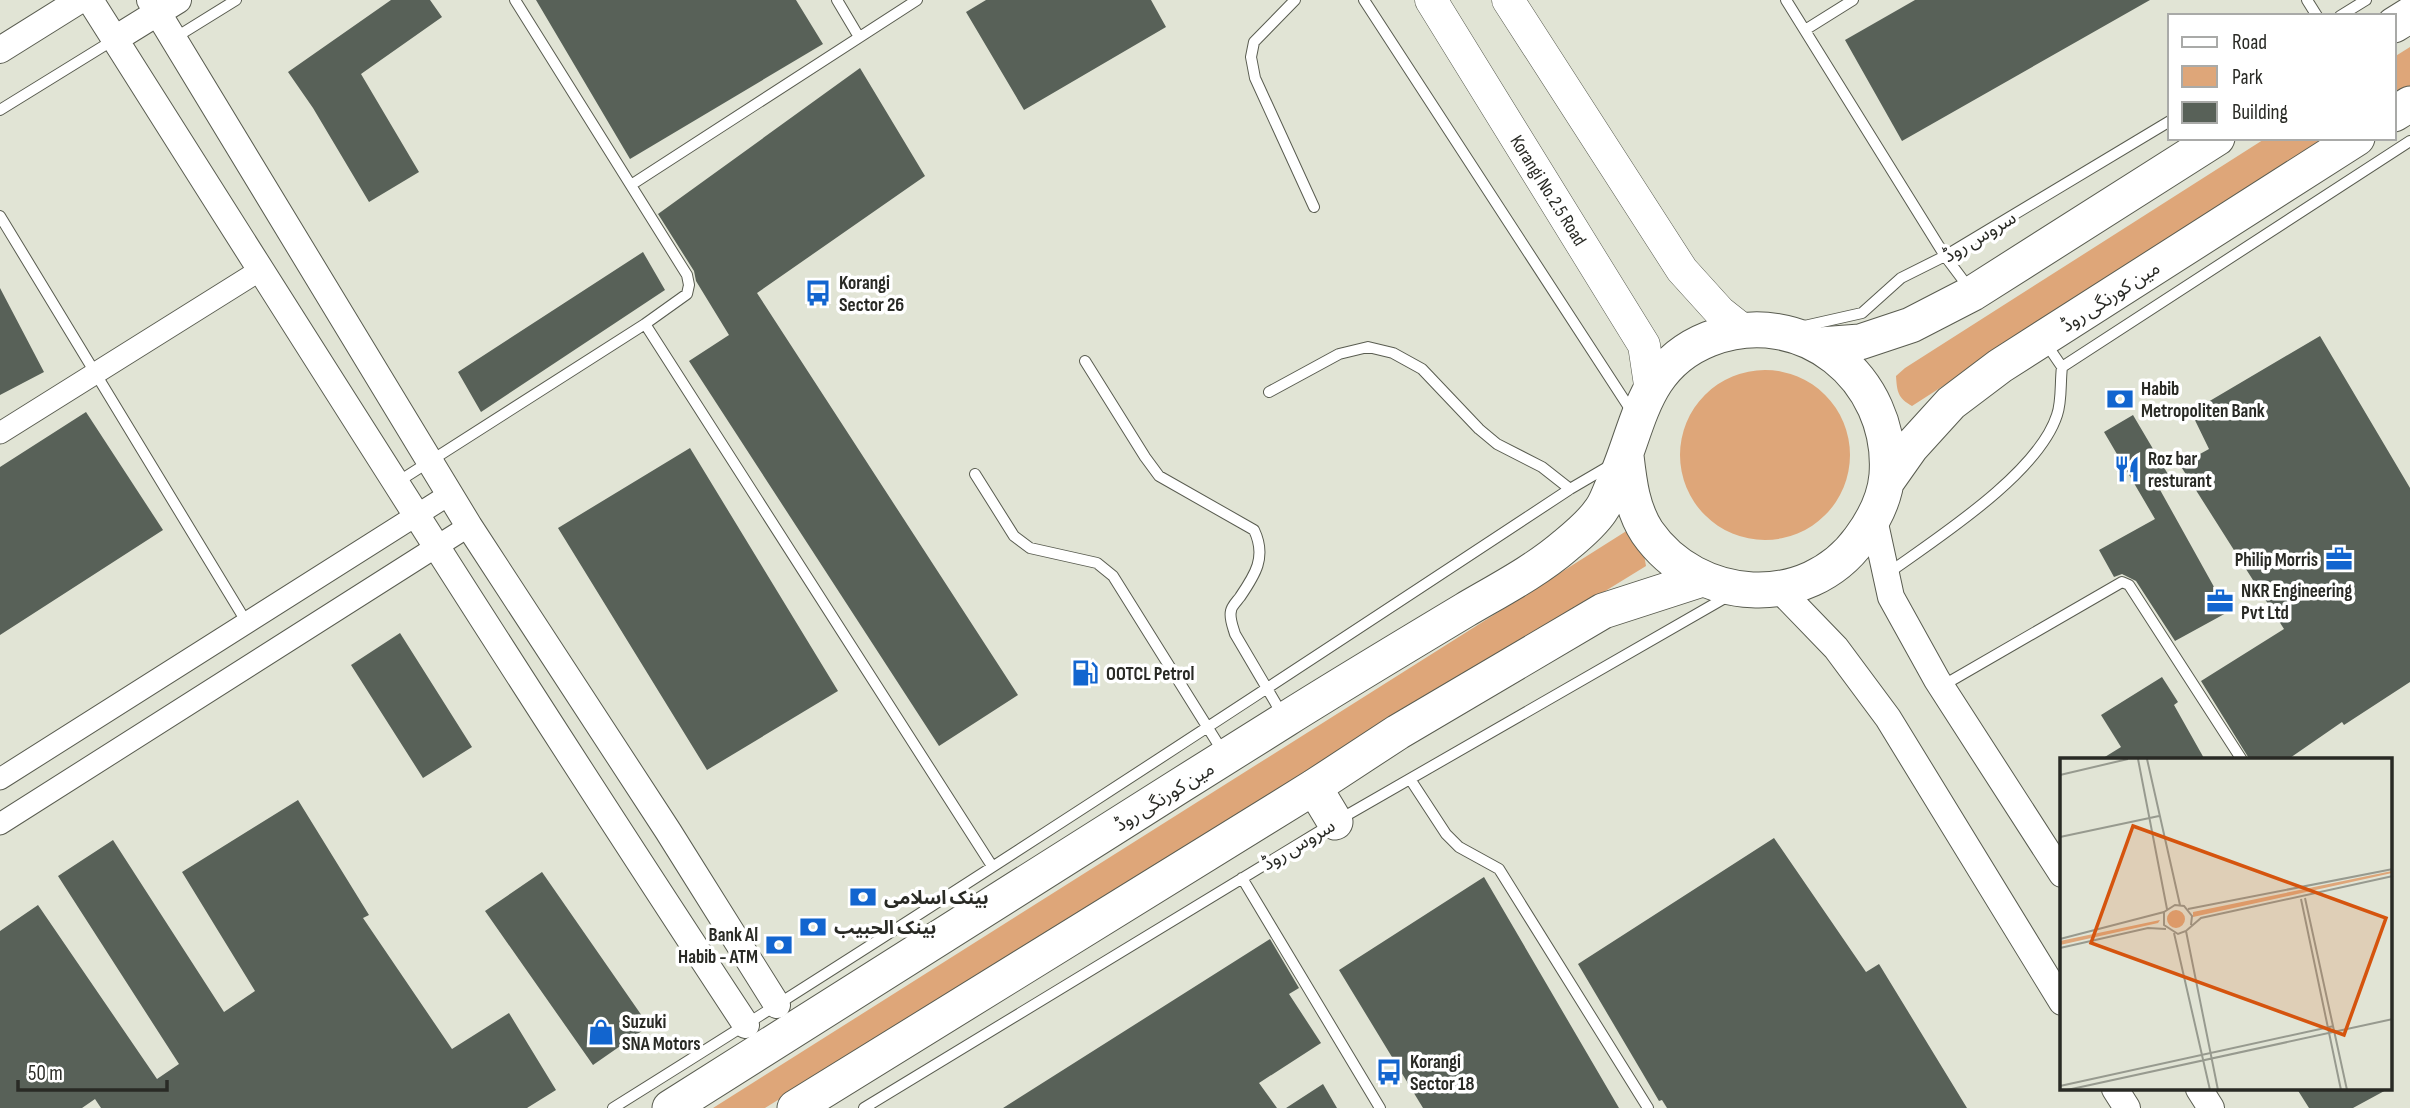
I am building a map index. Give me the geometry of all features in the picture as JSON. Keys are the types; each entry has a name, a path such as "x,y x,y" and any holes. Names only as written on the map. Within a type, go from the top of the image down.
{"main road":[{"name":"Korangi No.2.5 Road","path":"1431,0 1644,345 1650,385"},
{"path":"1508,0 1682,271 1720,312 1744,331"},
{"name":"مین کورنگی روڈ","path":"1887,481 1910,447 1951,403 2000,366 2052,353 2354,140"},
{"path":"1819,345 1860,342 1899,329 1973,293 2206,141"},
{"path":"1626,456 1630,494 1645,529 1670,558 1702,579 1738,590 1779,589 1818,576 1850,552 1874,519 1887,481 1887,440 1875,402 1852,369 1819,345 1781,332 1744,331 1708,340 1686,352 1676,358 1650,385"},
{"name":"مین کورنگی روڈ","path":"670,1108 1286,719 1512,582 1566,545 1601,511 1626,456 1650,385"},
{"path":"795,1108 1314,787 1398,732 1602,611 1702,579"},
{"path":"1314,787 1335,822"}],"street":[{"path":"0,50 80,0"},
{"path":"90,0 416,517 746,1025"},
{"path":"115,39 162,4 173,38 469,526 668,831 777,1005"},
{"path":"0,433 262,269"},
{"path":"0,779 450,494"},
{"path":"1874,519 1891,597 1941,686 2060,871"},
{"path":"0,824 469,526"},
{"path":"1779,589 1836,648 1888,718 2060,999"},
{"path":"2116,1090 2127,1108"},
{"path":"2200,1090 2211,1108"}],"lane":[{"path":"173,38 236,0"},
{"path":"395,483 645,324 687,294 687,275 515,0"},
{"path":"837,0 859,37"},
{"path":"631,185 917,0"},
{"path":"1295,0 1254,42 1251,57 1255,78 1314,207"},
{"path":"1364,0 1637,420"},
{"path":"1786,0 1945,256 1973,293"},
{"path":"1805,30 1853,0"},
{"path":"2343,14 2363,1"},
{"path":"0,110 115,39"},
{"name":"سروس روڈ","path":"1781,332 1862,313 1901,278 1945,256 2168,122"},
{"path":"1886,574 1999,489 2035,453 2049,433 2058,413 2052,353 2410,141"},
{"path":"0,216 247,623"},
{"path":"645,324 992,866"},
{"path":"1269,392 1339,354 1368,347 1393,353 1422,369 1479,429 1497,444 1542,467 1570,489"},
{"path":"1086,361 1159,476 1254,530 1261,550 1260,563 1230,611 1235,634 1286,719"},
{"path":"613,1108 1266,689 1570,489 1626,456"},
{"path":"975,474 1014,536 1022,543 1030,548 1097,563 1113,576 1226,757"},
{"path":"1941,686 2122,582 2129,584 2241,758"},
{"name":"سروس روڈ","path":"864,1108 1335,822 1738,590"},
{"path":"1410,779 1446,834 1459,847 1499,869 1648,1108"},
{"path":"1242,878 1380,1108"}],"green space":[{"path":"2410,47 2410,86 2396,95 2396,56"},
{"path":"2263,140 2326,140 1912,406 1901,397 1898,390 1896,376"},
{"path":"1765,370 1797,377 1825,395 1843,423 1850,455 1843,487 1825,515 1797,533 1765,540 1733,533 1705,515 1687,487 1680,455 1687,423 1705,395 1733,377"},
{"path":"1628,530 1643,549 1646,566 765,1108 713,1108"}],"building":[{"path":"391,0 430,0 442,17 361,74 419,172 369,202 313,108 288,72"},
{"path":"536,0 796,0 823,44 630,159"},
{"path":"986,0 1151,0 1166,27 1024,110 966,12"},
{"path":"1915,0 2150,0 1902,141 1845,40"},
{"path":"860,68 925,176 757,293 1018,695 939,746 689,361 729,335 696,281 694,271 658,214"},
{"path":"643,252 665,290 481,412 458,372"},
{"path":"0,288 44,372 0,395"},
{"path":"2320,336 2410,488 2410,682 2344,725 2342,722 2290,758 2249,758 2201,681 2284,629 2180,465 2209,449 2191,412"},
{"path":"86,412 163,530 0,635 0,467"},
{"path":"2133,415 2172,481 2159,488 2228,612 2175,641 2136,581 2122,574 2114,577 2099,550 2155,519 2104,432"},
{"path":"690,448 838,691 707,770 558,528"},
{"path":"400,633 472,747 423,778 351,665"},
{"path":"2162,677 2178,702 2174,705 2204,758 2103,758 2121,747 2101,715"},
{"path":"298,800 369,915 363,918 452,1049 509,1013 556,1090 527,1108 101,1108 95,1099 82,1108 0,1108 0,931 38,905 157,1079 179,1064 58,876 113,840 224,1012 255,991 182,872"},
{"path":"1774,838 1866,972 1879,964 1967,1108 1667,1108 1662,1100 1659,1101 1578,964"},
{"path":"542,872 649,1026 593,1065 485,911"},
{"path":"1484,877 1619,1108 1423,1108 1339,970"},
{"path":"1270,939 1299,988 1289,994 1321,1043 1259,1083 1277,1108 1003,1108"},
{"path":"1323,1084 1337,1108 1286,1108"},
{"path":"2298,1090 2386,1090 2353,1108 2309,1108"}],"place":[{"name":"Korangi Sector 26","path":"818,293"},
{"name":"Habib Metropoliten Bank","path":"2120,399"},
{"name":"Roz bar resturant","path":"2127,469"},
{"name":"Philip Morris","path":"2339,559"},
{"name":"NKR Engineering Pvt Ltd","path":"2220,601"},
{"name":"OOTCL Petrol","path":"1085,673"},
{"name":"بینک اسلامی","path":"863,897"},
{"name":"بينک الحبيب","path":"813,927"},
{"name":"Bank Al Habib - ATM","path":"779,945"},
{"name":"Suzuki SNA Motors","path":"601,1032"},
{"name":"Korangi Sector 18","path":"1389,1072"}]}
